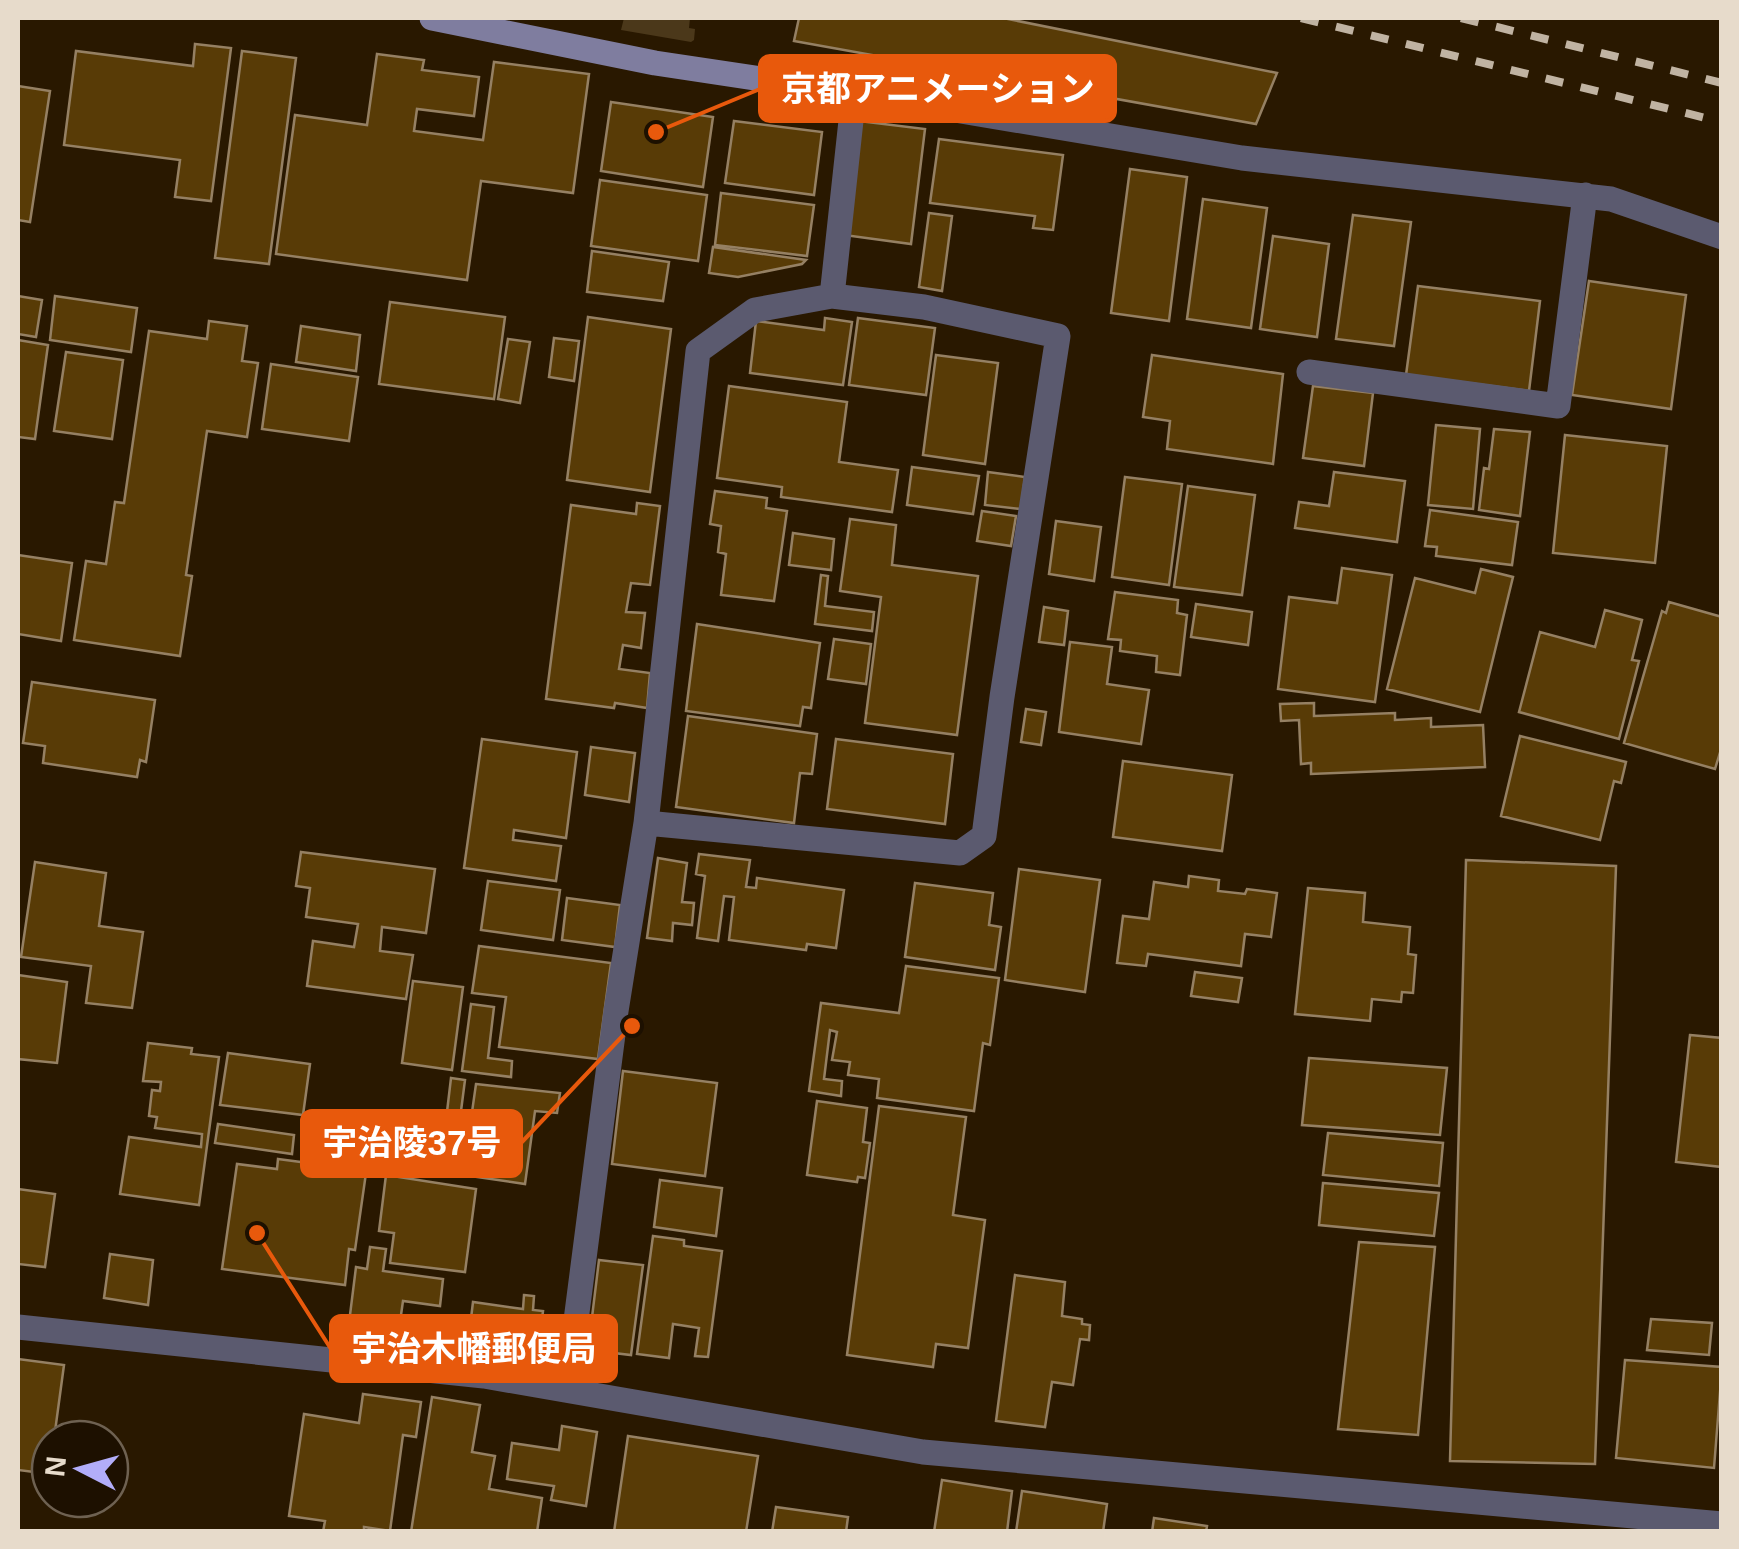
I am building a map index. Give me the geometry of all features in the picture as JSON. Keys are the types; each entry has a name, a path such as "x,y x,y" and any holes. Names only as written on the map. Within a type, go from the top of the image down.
{"main road":[{"path":"432,18 655,63 854,92"}],"street":[{"path":"832,296 854,92 1242,158 1611,199 1722,237"},
{"path":"1309,372 1558,406 1585,195"},
{"path":"567,1390 616,1011 646,823 698,351 755,310 832,296 924,308 1058,336 984,836 960,853 646,823"},
{"path":"18,1327 484,1376 923,1452 1722,1524"}],"shaded area":[{"path":"624,18 690,18 694,40 621,30"}],"building":[{"path":"799,18 1003,18 1277,73 1256,124 794,41"},
{"path":"195,44 231,48 211,201 175,197 180,160 64,145 76,51 193,66"},
{"path":"242,51 296,58 269,264 215,258"},
{"path":"377,54 424,60 422,70 479,77 474,116 417,109 414,131 483,140 494,62 589,74 573,193 481,181 467,280 276,254 295,115 367,125"},
{"path":"18,86 50,91 30,222 18,220"},
{"path":"611,102 713,117 703,187 601,171"},
{"path":"734,121 822,132 814,195 725,183"},
{"path":"859,121 925,129 911,244 844,235"},
{"path":"939,139 1063,155 1053,230 1033,228 1035,216 930,203"},
{"path":"1130,169 1187,177 1169,321 1111,313"},
{"path":"600,180 707,195 698,261 591,246"},
{"path":"721,193 814,205 807,256 715,245"},
{"path":"1203,199 1267,208 1251,328 1187,319"},
{"path":"929,213 952,216 942,291 919,287"},
{"path":"1353,215 1411,222 1394,346 1336,339"},
{"path":"1273,236 1329,244 1317,337 1260,329"},
{"path":"713,247 806,260 738,277 709,273"},
{"path":"592,251 669,262 663,301 587,292"},
{"path":"1589,281 1686,295 1671,409 1572,395"},
{"path":"1418,286 1540,301 1529,391 1406,375"},
{"path":"18,296 42,300 36,337 18,334"},
{"path":"55,296 137,308 131,352 50,340"},
{"path":"390,302 505,317 494,399 379,384"},
{"path":"588,317 671,329 650,492 567,480"},
{"path":"825,318 852,322 843,385 750,373 756,321 824,330"},
{"path":"858,318 935,328 926,395 849,385"},
{"path":"209,321 247,326 242,361 258,363 247,437 207,431 186,575 192,576 180,656 74,640 86,561 106,564 115,502 124,503 149,331 207,339"},
{"path":"301,326 360,335 356,371 296,362"},
{"path":"554,338 579,341 574,381 549,377"},
{"path":"508,339 530,342 520,403 498,399"},
{"path":"18,340 48,345 35,439 18,437"},
{"path":"66,352 123,360 112,439 54,431"},
{"path":"936,355 998,363 985,464 923,455"},
{"path":"1152,355 1283,374 1273,464 1167,449 1170,421 1143,417"},
{"path":"271,364 358,377 349,441 262,429"},
{"path":"729,386 847,402 839,462 898,470 892,512 781,497 782,487 717,478"},
{"path":"1313,386 1373,393 1364,466 1303,458"},
{"path":"1436,425 1480,429 1473,509 1428,505"},
{"path":"1494,429 1530,432 1520,516 1479,510"},
{"path":"1565,435 1667,446 1655,563 1553,553"},
{"path":"912,467 979,476 973,514 907,505"},
{"path":"988,472 1025,477 1021,509 985,505"},
{"path":"1334,472 1405,481 1397,542 1295,528 1299,502 1329,506"},
{"path":"1125,477 1182,484 1169,585 1112,577"},
{"path":"1188,486 1255,495 1242,595 1174,587"},
{"path":"715,491 767,498 766,508 787,511 774,601 721,595 726,554 718,552 721,526 710,524"},
{"path":"637,503 660,506 650,585 631,583 626,612 645,613 641,648 623,645 619,669 650,673 647,708 546,699 571,505 636,514"},
{"path":"1430,510 1518,522 1512,565 1436,556 1437,547 1425,546"},
{"path":"982,511 1016,516 1011,546 977,541"},
{"path":"850,519 896,525 892,565 978,576 957,735 865,723 881,597 840,591"},
{"path":"1056,521 1101,527 1094,581 1049,574"},
{"path":"793,533 834,539 831,570 789,565"},
{"path":"18,555 72,563 61,641 18,634"},
{"path":"1342,568 1392,575 1375,702 1278,689 1289,597 1337,603"},
{"path":"1481,569 1513,577 1480,712 1387,689 1415,578 1475,593"},
{"path":"821,575 828,576 825,606 874,612 872,631 815,624"},
{"path":"1115,592 1178,600 1177,613 1187,615 1180,675 1156,672 1157,656 1120,651 1121,640 1108,639"},
{"path":"1669,602 1722,617 1722,746 1715,769 1624,743 1662,611 1666,613"},
{"path":"1196,604 1252,612 1248,645 1191,637"},
{"path":"1044,607 1068,611 1064,645 1039,642"},
{"path":"1605,610 1642,620 1632,660 1639,661 1619,739 1519,712 1540,632 1595,647"},
{"path":"697,624 820,643 811,708 803,707 800,726 686,711"},
{"path":"834,639 871,644 866,684 828,679"},
{"path":"1070,642 1112,647 1107,684 1149,690 1141,744 1059,732"},
{"path":"32,682 155,700 146,762 140,760 137,777 43,763 45,746 23,743"},
{"path":"1314,703 1314,716 1395,713 1395,720 1431,718 1431,727 1483,725 1485,767 1311,774 1311,763 1301,764 1299,720 1281,721 1280,704"},
{"path":"1026,709 1046,712 1041,745 1021,742"},
{"path":"688,716 817,734 812,774 800,773 794,823 676,807"},
{"path":"1520,736 1626,762 1621,783 1614,781 1600,840 1501,816"},
{"path":"482,739 577,752 566,838 514,830 513,840 561,846 556,881 464,868"},
{"path":"836,739 953,754 945,824 827,809"},
{"path":"591,747 635,753 629,802 585,795"},
{"path":"1123,761 1232,775 1222,851 1113,837"},
{"path":"301,852 435,869 426,933 382,927 380,951 413,955 406,999 307,986 313,941 354,947 358,924 306,917 310,888 296,886"},
{"path":"699,854 750,860 746,887 756,888 757,878 844,890 836,948 807,944 806,950 729,940 734,897 724,896 718,941 697,938 705,876 696,874"},
{"path":"658,858 687,863 682,902 694,903 692,925 673,923 672,941 647,938"},
{"path":"1466,860 1616,866 1595,1464 1450,1461"},
{"path":"35,862 106,873 99,926 143,932 132,1008 86,1003 91,966 21,957"},
{"path":"1019,869 1100,880 1085,992 1005,980"},
{"path":"1189,876 1219,880 1218,891 1277,893 1271,937 1245,934 1241,966 1148,954 1146,966 1117,963 1123,916 1149,919 1154,882 1188,887"},
{"path":"488,881 560,890 553,940 481,930"},
{"path":"915,883 993,893 989,925 1001,927 995,970 905,957"},
{"path":"1308,888 1365,893 1363,922 1410,927 1408,954 1416,955 1413,993 1402,992 1401,1002 1372,999 1370,1021 1295,1014"},
{"path":"567,898 620,905 615,947 562,940"},
{"path":"479,946 611,963 598,1059 499,1047 506,997 472,993"},
{"path":"906,966 999,978 990,1045 983,1043 974,1111 877,1098 879,1079 848,1075 850,1062 832,1060 837,1032 830,1030 824,1079 842,1081 841,1096 809,1091 821,1003 899,1013"},
{"path":"1195,972 1242,978 1238,1002 1191,996"},
{"path":"18,975 67,982 57,1063 18,1059"},
{"path":"413,981 463,987 452,1070 402,1063"},
{"path":"471,1004 494,1007 488,1058 512,1061 511,1077 462,1071"},
{"path":"1690,1035 1722,1038 1722,1167 1676,1162"},
{"path":"148,1043 192,1048 191,1054 219,1057 199,1205 120,1194 129,1137 201,1147 202,1134 155,1128 157,1117 149,1116 152,1090 160,1091 161,1082 143,1081"},
{"path":"228,1053 310,1064 303,1115 220,1105"},
{"path":"1309,1058 1447,1068 1440,1135 1302,1125"},
{"path":"623,1071 717,1083 705,1176 612,1164"},
{"path":"451,1078 465,1080 453,1173 440,1171"},
{"path":"476,1084 560,1093 557,1113 535,1111 525,1184 463,1175"},
{"path":"817,1101 867,1108 863,1142 870,1143 865,1178 858,1177 857,1182 807,1175"},
{"path":"879,1106 966,1117 953,1215 985,1220 968,1348 936,1344 933,1367 847,1355"},
{"path":"218,1124 294,1135 292,1154 215,1143"},
{"path":"1328,1133 1443,1143 1439,1186 1323,1175"},
{"path":"278,1159 339,1167 339,1162 367,1166 355,1250 349,1249 345,1285 222,1269 237,1164 277,1169"},
{"path":"386,1175 476,1189 465,1272 390,1263 394,1233 379,1231"},
{"path":"660,1180 722,1188 716,1236 654,1227"},
{"path":"1323,1183 1439,1193 1434,1236 1319,1225"},
{"path":"18,1189 55,1194 45,1267 18,1264"},
{"path":"653,1236 684,1240 684,1246 722,1251 708,1357 695,1356 699,1328 673,1324 669,1358 637,1354"},
{"path":"1359,1242 1435,1247 1418,1435 1338,1429"},
{"path":"370,1247 386,1249 383,1271 443,1279 440,1306 403,1301 400,1322 350,1315 356,1267 367,1269"},
{"path":"110,1254 153,1260 148,1305 104,1298"},
{"path":"599,1260 643,1265 631,1355 588,1350"},
{"path":"1015,1275 1065,1282 1062,1316 1082,1319 1082,1324 1090,1325 1089,1340 1080,1339 1073,1385 1052,1382 1045,1427 996,1421"},
{"path":"524,1295 534,1296 533,1310 543,1311 537,1360 467,1351 473,1302 523,1309"},
{"path":"1651,1319 1712,1323 1709,1355 1647,1350"},
{"path":"18,1359 64,1365 57,1419 30,1419 30,1472 18,1470"},
{"path":"1625,1360 1722,1367 1714,1468 1616,1458"},
{"path":"363,1394 421,1402 416,1437 403,1435 390,1531 364,1527 364,1532 323,1532 325,1521 289,1516 304,1414 359,1423"},
{"path":"432,1397 480,1405 472,1452 495,1456 489,1489 542,1498 537,1532 411,1532"},
{"path":"562,1426 597,1432 586,1506 551,1500 554,1486 507,1479 512,1443 559,1450"},
{"path":"628,1436 758,1456 746,1532 614,1532"},
{"path":"942,1480 1012,1491 1007,1532 934,1532"},
{"path":"1022,1491 1107,1504 1103,1532 1016,1532"},
{"path":"776,1507 848,1517 846,1532 772,1532"},
{"path":"1154,1518 1207,1526 1206,1532 1152,1532"}],"railway":[{"path":"1301,18 1722,122"},
{"path":"1461,18 1722,83"}],"place":[{"name":"京都アニメーション","path":"656,132"},
{"name":"宇治陵37号","path":"632,1026"},
{"name":"宇治木幡郵便局","path":"257,1233"}]}
